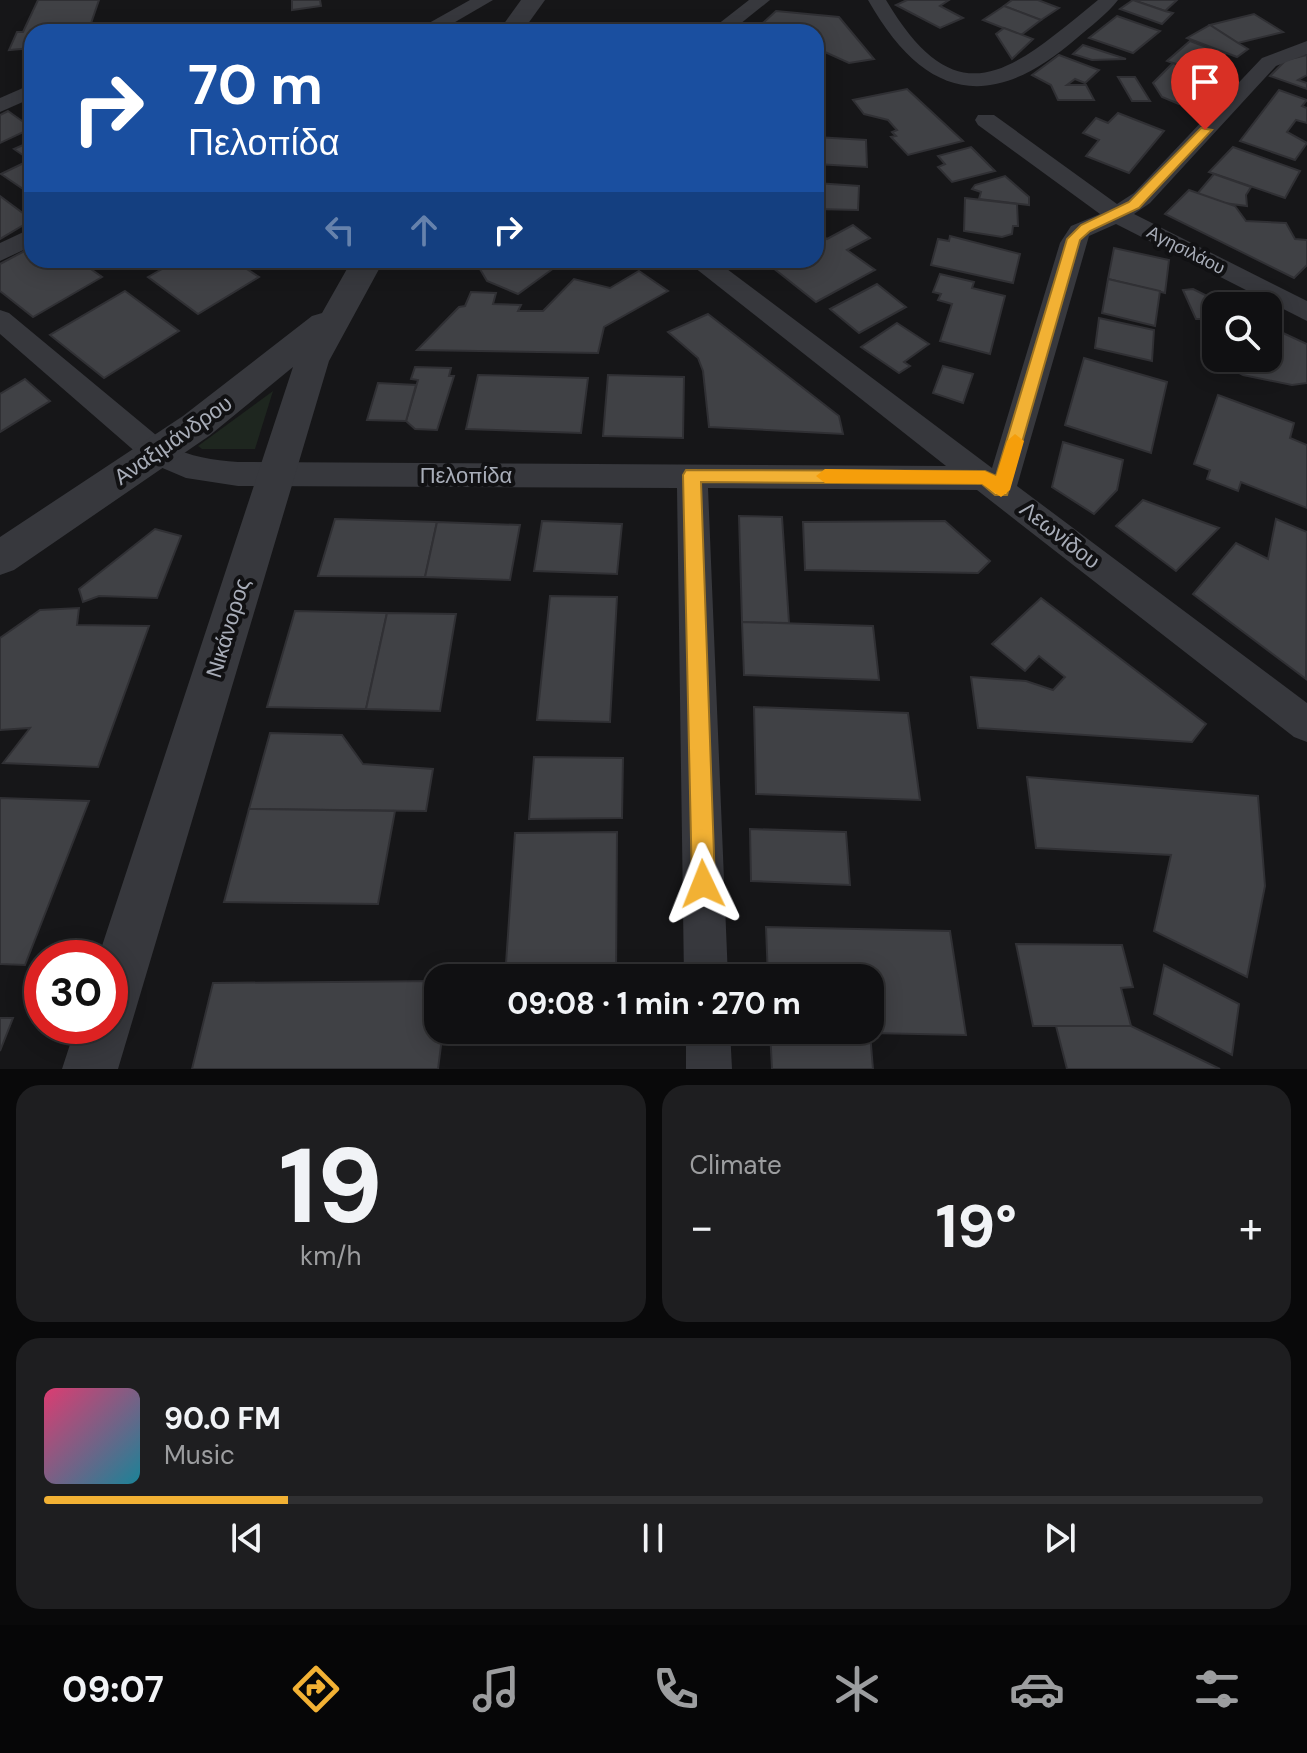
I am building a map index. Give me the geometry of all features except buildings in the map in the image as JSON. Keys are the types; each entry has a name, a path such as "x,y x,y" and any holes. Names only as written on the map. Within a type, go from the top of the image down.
{"street":[{"path":"438,24 484,0"},
{"path":"516,24 533,0"},
{"path":"729,24 761,0"},
{"path":"877,0 896,33 920,58 941,72 964,81 1014,72 1033,61 1109,0"},
{"path":"993,484 1072,243 1080,231 1142,198 1269,62 1307,47"},
{"path":"0,106 24,94"},
{"name":"Αγησιλάου","path":"986,120 1112,216 1307,312"},
{"path":"0,253 24,240"},
{"name":"Νικάνορος","path":"128,947 312,361 364,268"},
{"name":"Λεωνίδου","path":"709,268 1307,725"},
{"name":"Αναξιμάνδρου","path":"0,558 157,453 241,392 340,311"},
{"name":"Πελοπίδα","path":"0,319 157,453 197,469 238,474 692,475 993,484"},
{"path":"692,475 706,964"},
{"path":"90,1069 98,1044"},
{"path":"708,1044 709,1069"}],"shaded area":[{"path":"273,391 255,449 202,449 198,446"}],"slow traffic":[{"path":"825,476 985,478 1001,490 1015,441"}],"route":[{"path":"703,884 692,475 985,478 1001,490 1074,239 1085,228 1134,205 1205,130"}]}
